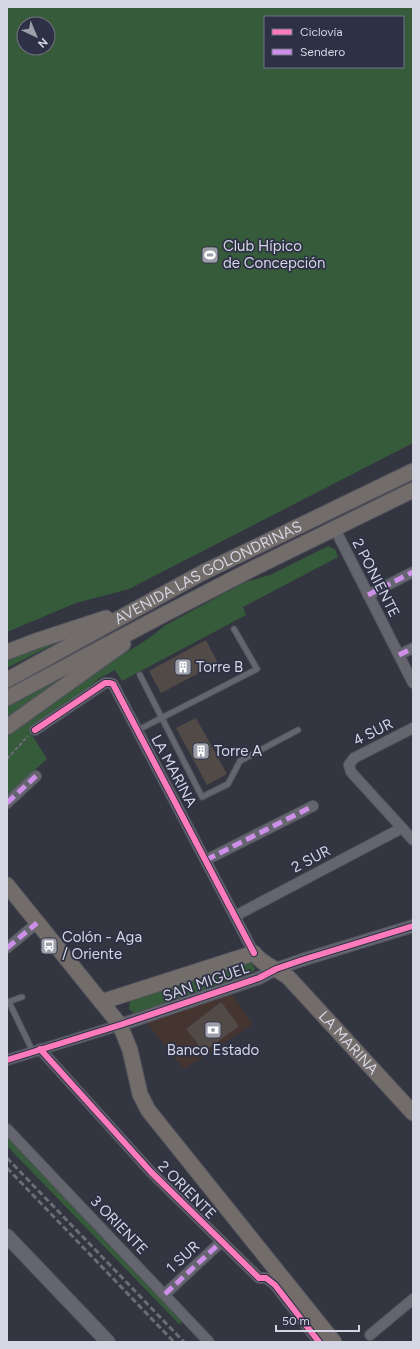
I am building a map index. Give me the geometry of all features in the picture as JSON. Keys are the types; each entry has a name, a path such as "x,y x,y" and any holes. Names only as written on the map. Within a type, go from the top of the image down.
{"main road":[{"name":"AVENIDA LAS GOLONDRINAS","path":"7,680 202,574 413,471"},
{"name":"AVENIDA LAS GOLONDRINAS","path":"7,698 252,569 413,490"},
{"path":"7,652 66,630 132,611"},
{"path":"7,727 161,616"},
{"path":"7,885 120,1025 130,1050 140,1094 148,1110 334,1342"},
{"name":"LA MARINA","path":"254,953 263,963 286,975 298,987 413,1113"},
{"name":"SAN MIGUEL","path":"101,1002 254,953"},
{"path":"7,1236 108,1342"}],"street":[{"name":"2 PONIENTE","path":"335,529 413,683"},
{"path":"368,595 413,572"},
{"path":"399,655 413,648"},
{"name":"LA MARINA","path":"35,730 108,682 115,686 254,953"},
{"name":"4 SUR","path":"402,828 351,772 349,765 354,758 413,728"},
{"path":"7,804 36,776"},
{"path":"206,860 313,806"},
{"path":"402,828 413,840"},
{"name":"2 SUR","path":"235,916 402,828"},
{"path":"7,948 37,922"},
{"name":"SAN MIGUEL","path":"7,1060 120,1025 259,978 276,969 302,960 413,926"},
{"name":"2 ORIENTE","path":"36,1051 126,1147 221,1242 259,1278 266,1278 275,1285 319,1342"},
{"name":"3 ORIENTE","path":"7,1129 209,1342"},
{"name":"1 SUR","path":"165,1294 221,1242"},
{"path":"370,1335 412,1301"}],"lane":[{"path":"138,730 257,669 234,629"},
{"path":"140,675 202,797 228,784 240,761 298,730"},
{"path":"22,997 8,1002 36,1051"}],"path":[{"path":"7,759 23,740 35,730"}],"shaded area":[{"path":"230,992 253,1024 184,1069 147,1023 152,1017"}],"green space":[{"name":"Club Hípico de Concepción","path":"7,7 413,7 413,443 129,589 76,603 7,632"},
{"path":"328,546 335,549 338,557 243,607 246,615 122,681 115,670 98,679 92,685 29,730 47,759 7,796 7,737 101,669 146,640 164,626 245,582 270,575"},
{"path":"62,640 7,668 7,659"},
{"path":"78,669 7,721 7,707"},
{"path":"246,962 251,962 255,969 247,977 134,1013 129,1009 130,999"},
{"path":"7,1135 184,1321 179,1324 7,1146"}],"building":[{"name":"Torre B","path":"206,640 218,663 161,693 149,671"},
{"name":"Torre A","path":"196,718 227,774 207,785 176,728"},
{"path":"221,1002 239,1026 198,1056 192,1049 198,1044 186,1029"}],"railway":[{"path":"7,1158 184,1342"},
{"path":"7,1168 174,1342"}],"marked path":[{"path":"368,595 413,572"},
{"path":"399,655 413,648"},
{"path":"7,803 36,776"},
{"path":"206,860 313,806"},
{"path":"7,948 37,923"},
{"path":"165,1294 221,1242"}],"cycle path":[{"path":"35,730 105,683 113,684 254,953"},
{"path":"7,1060 120,1025 259,978 276,969 302,960 413,926"},
{"path":"40,1049 151,1172 259,1278 266,1278 275,1285 319,1342"}],"place":[{"name":"Club Hípico de Concepción","path":"210,255"},
{"name":"Torre B","path":"183,667"},
{"name":"Torre A","path":"201,751"},
{"name":"Colón - Aga / Oriente","path":"49,946"},
{"name":"Banco Estado","path":"213,1030"}]}
